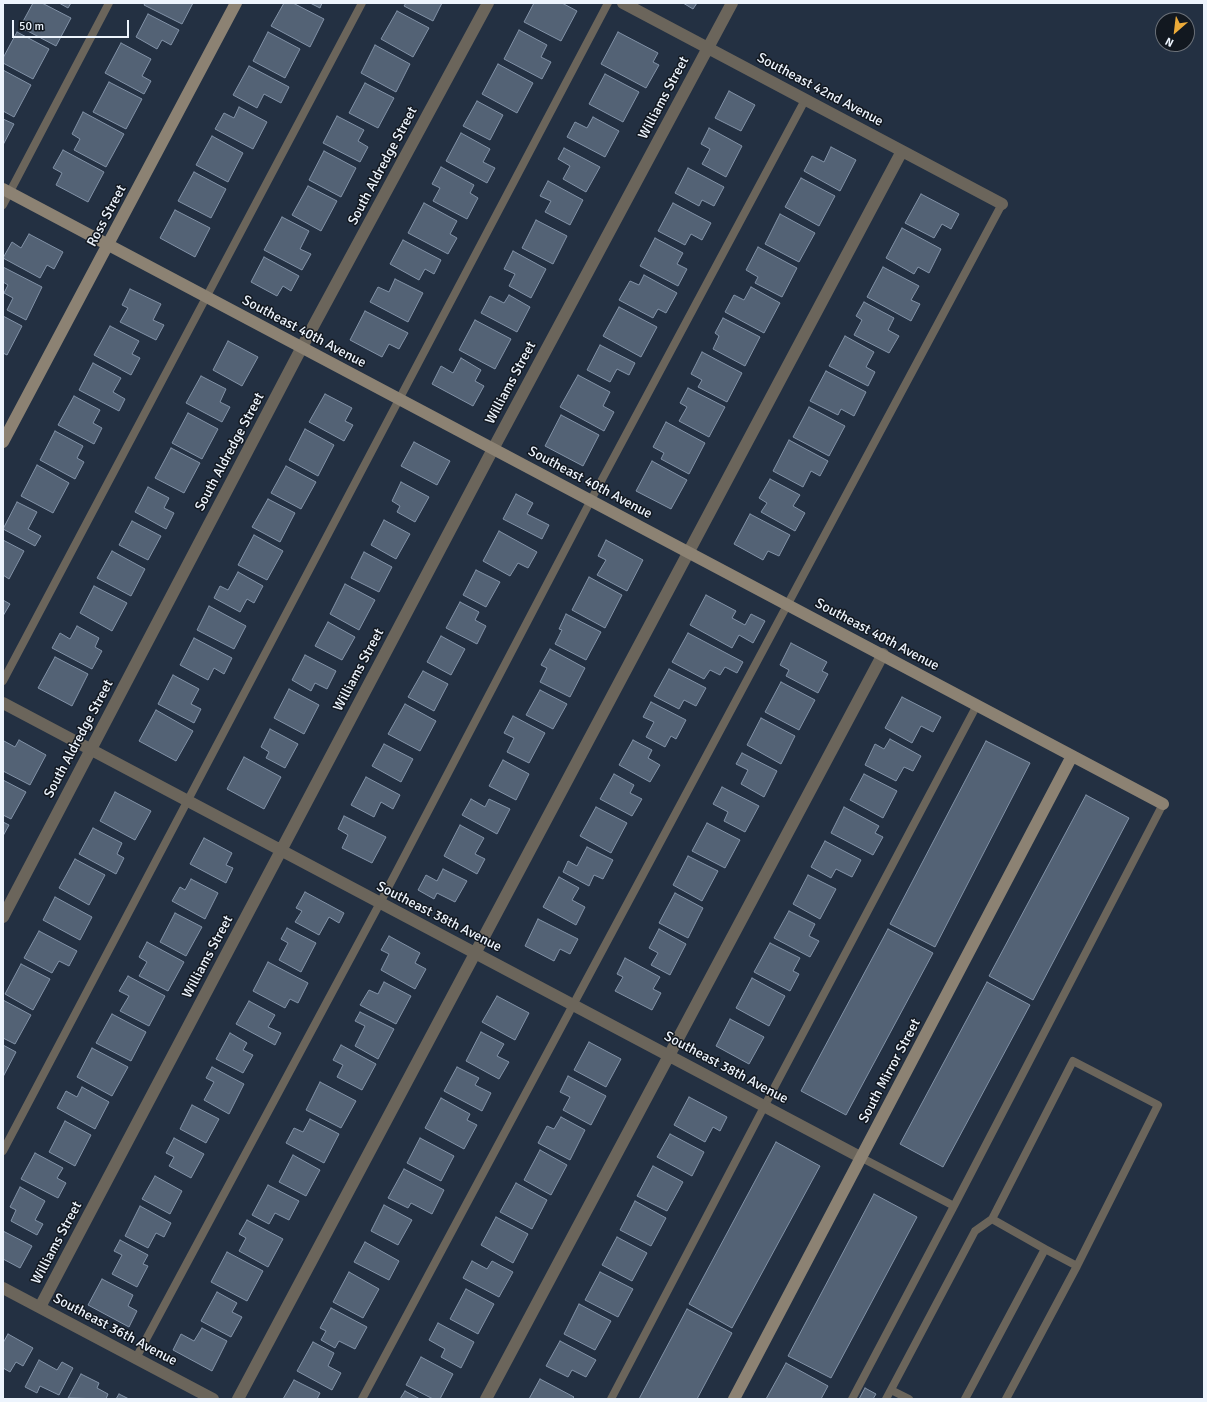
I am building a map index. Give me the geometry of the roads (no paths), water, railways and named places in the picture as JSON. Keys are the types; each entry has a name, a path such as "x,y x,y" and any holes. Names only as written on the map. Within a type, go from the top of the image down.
{"street":[{"name":"Ross Street","path":"3,442 109,245 236,3"},
{"name":"South Aldredge Street","path":"3,917 302,347 488,3"},
{"name":"Southeast 42nd Avenue","path":"623,3 1002,204"},
{"name":"Williams Street","path":"40,1307 493,448 732,3"},
{"path":"238,1399 902,151"},
{"name":"Southeast 40th Avenue","path":"6,191 206,298 689,551 1163,804"},
{"path":"486,1399 883,654"},
{"name":"Southeast 38th Avenue","path":"3,703 765,1105 862,1158"},
{"name":"South Mirror Street","path":"734,1399 1072,756"},
{"name":"Southeast 36th Avenue","path":"3,1288 213,1399"}],"lane":[{"path":"3,205 6,191 109,3"},
{"path":"3,682 362,3"},
{"path":"3,1151 608,3"},
{"path":"136,1358 380,903 591,500 805,100"},
{"path":"362,1399 1002,204"},
{"path":"611,1399 977,705"},
{"path":"852,1399 1163,804"},
{"path":"886,1399 975,1231 992,1219 1073,1061 1158,1105 1077,1266 1006,1399"},
{"path":"862,1158 954,1206"},
{"path":"992,1219 1077,1266"},
{"path":"965,1399 1045,1248"},
{"path":"891,1390 909,1399"}]}
